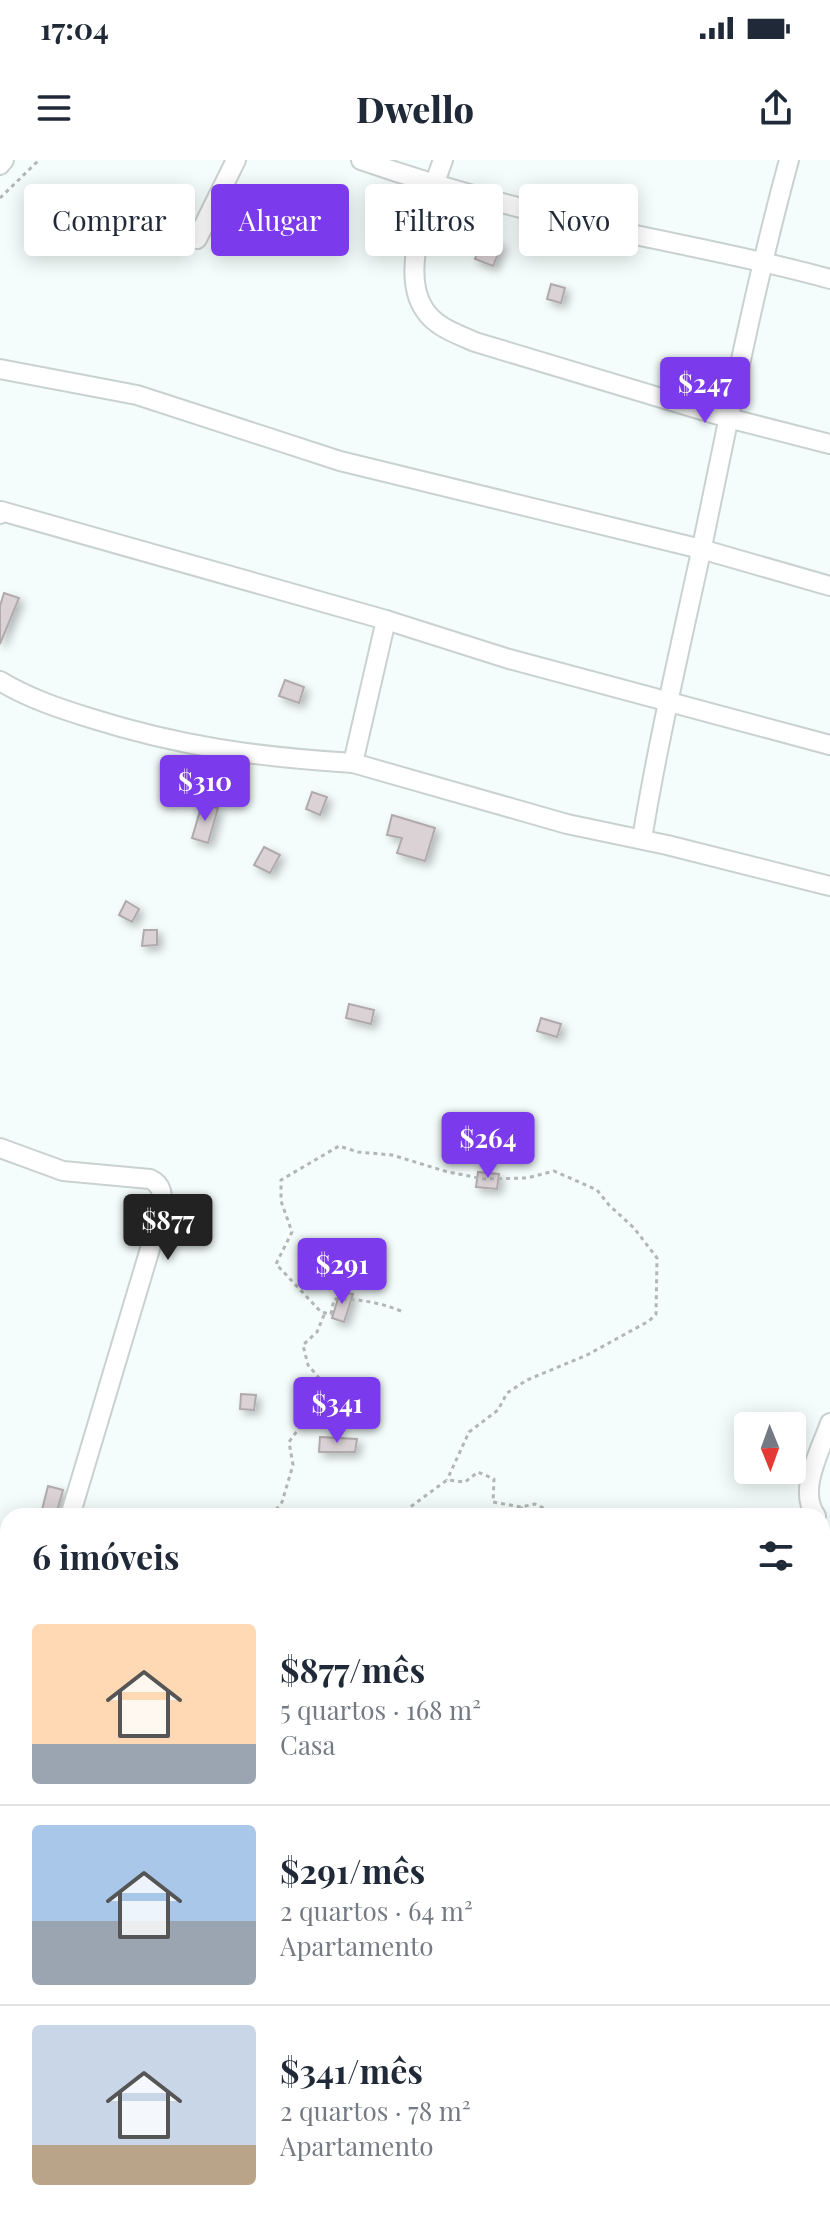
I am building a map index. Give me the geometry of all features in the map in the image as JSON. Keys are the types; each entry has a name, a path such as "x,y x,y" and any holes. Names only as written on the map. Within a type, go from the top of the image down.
{"street":[{"path":"0,165 4,160"},
{"path":"197,239 236,160"},
{"path":"361,160 434,184 443,160"},
{"path":"642,839 667,701 762,260 789,160"},
{"path":"503,201 643,237 762,260 830,279"},
{"path":"415,256 415,288 424,310 441,327 475,342 728,418 830,444"},
{"path":"0,369 137,395 340,461 701,549 830,586"},
{"path":"0,512 386,620 509,659 830,745"},
{"path":"353,763 386,620"},
{"path":"0,681 19,693 140,734 249,755 353,763 567,824 642,839 830,886"},
{"path":"0,1148 63,1171 150,1179 160,1186 162,1193 161,1212 72,1508"},
{"path":"810,1508 810,1482 830,1423"}],"path":[{"path":"0,198 39,160"},
{"path":"277,1508 293,1465 289,1442 315,1407 319,1394 320,1379 308,1365 303,1345 317,1332 324,1315 276,1264 292,1232 281,1201 281,1180 339,1146 358,1152 392,1155 484,1179 527,1178 554,1171 597,1190 657,1258 656,1314 649,1321 587,1355 527,1380 507,1393 498,1410 469,1432 447,1480 409,1508"},
{"path":"321,1312 331,1314 334,1299 371,1301 401,1311"},
{"path":"447,1480 465,1482 478,1472 494,1479 493,1502 521,1507 535,1504 543,1508"}],"building":[{"path":"476,256 497,256 493,266 475,259"},
{"path":"551,284 565,288 561,303 547,299"},
{"path":"4,593 19,598 0,644 0,606"},
{"path":"285,680 304,687 299,703 279,696"},
{"path":"312,792 327,797 320,815 306,809"},
{"path":"202,804 218,808 208,843 192,838"},
{"path":"392,815 435,828 425,861 397,853 402,838 387,835"},
{"path":"264,847 280,855 270,873 254,865"},
{"path":"126,901 139,909 132,922 119,915"},
{"path":"144,930 157,930 157,945 142,946"},
{"path":"349,1004 374,1010 371,1024 346,1018"},
{"path":"541,1018 561,1024 557,1037 537,1031"},
{"path":"478,1172 499,1174 497,1189 476,1187"},
{"path":"340,1292 353,1294 344,1322 332,1318"},
{"path":"241,1394 256,1395 254,1410 240,1409"},
{"path":"320,1437 357,1439 355,1452 319,1452"},
{"path":"48,1486 63,1490 58,1508 42,1508"}]}
